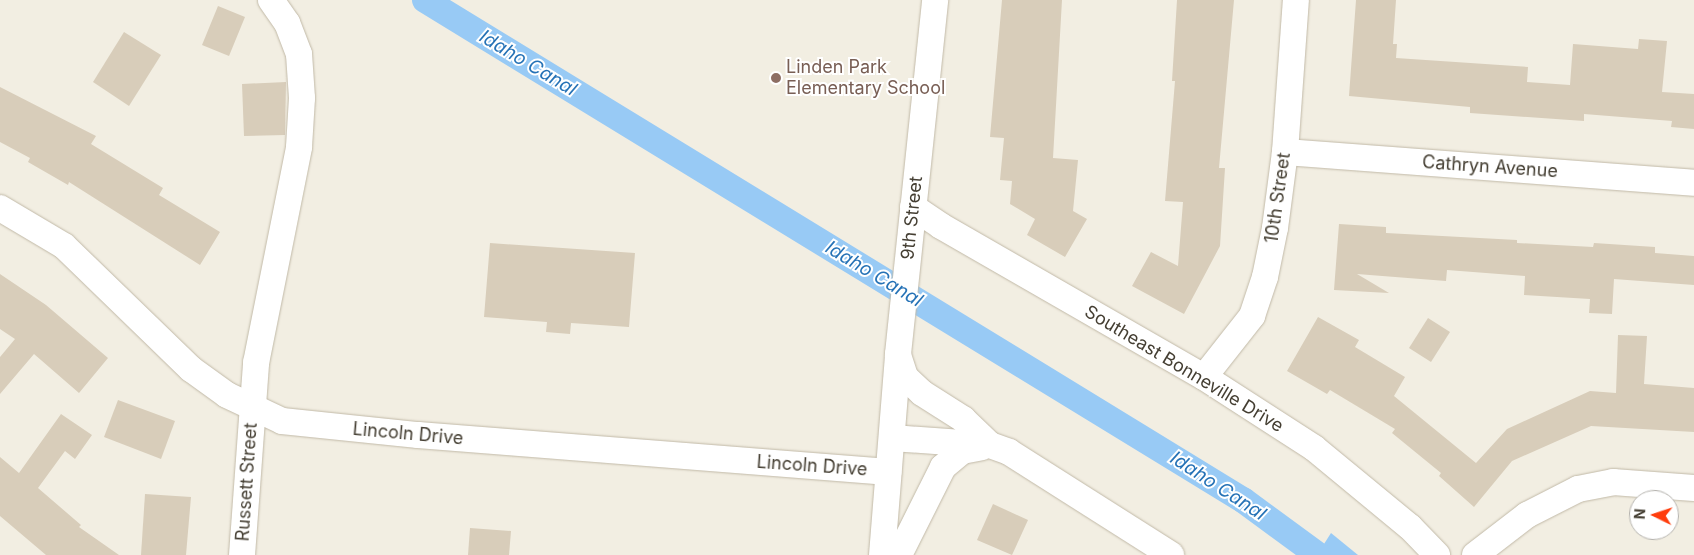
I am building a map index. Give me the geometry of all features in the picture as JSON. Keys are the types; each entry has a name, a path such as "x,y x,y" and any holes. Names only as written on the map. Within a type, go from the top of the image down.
{"street":[{"name":"Russett Street","path":"242,555 256,363 299,147 302,98 300,54 287,23 271,0"},
{"name":"9th Street","path":"882,555 898,354 935,0"},
{"name":"10th Street","path":"1204,377 1252,316 1275,228 1285,152 1296,0"},
{"name":"Cathryn Avenue","path":"1285,152 1694,183"},
{"name":"Southeast Bonneville Drive","path":"913,207 940,226 1204,377 1314,448 1410,527 1437,555"},
{"name":"Lincoln Drive","path":"0,208 64,246 192,369 253,409 282,421 306,425 889,472"},
{"path":"898,354 904,377 922,393 963,419 990,445"},
{"path":"892,438 990,445 1008,452 1138,547 1171,555"},
{"path":"899,555 943,467 962,451 990,445"},
{"path":"1475,555 1527,515 1578,489 1613,482 1694,488"}],"water":[{"path":"1331,533 1358,555 1317,555"}],"building":[{"path":"1002,0 1062,0 1053,158 1078,160 1073,211 1087,219 1065,257 1027,235 1035,219 1010,204 1012,181 1000,180 1004,138 990,137"},
{"path":"1177,0 1234,0 1219,168 1225,168 1220,246 1184,314 1132,286 1151,252 1178,266 1183,202 1165,201 1175,81 1172,81"},
{"path":"1356,0 1396,0 1393,44 1397,44 1396,58 1528,67 1527,82 1570,85 1573,44 1638,49 1639,39 1667,41 1662,92 1694,94 1694,129 1671,127 1672,121 1584,114 1584,121 1470,113 1470,107 1349,96"},
{"path":"218,6 245,17 229,56 202,45"},
{"path":"124,32 161,55 129,106 93,82"},
{"path":"286,82 285,135 244,136 242,84"},
{"path":"0,87 96,136 91,144 163,188 159,195 220,232 200,265 69,182 68,185 28,162 30,158 0,142"},
{"path":"1339,224 1386,227 1386,233 1517,240 1517,243 1593,247 1594,243 1655,247 1655,253 1694,256 1694,285 1614,279 1612,314 1589,313 1590,299 1524,295 1525,276 1447,270 1446,281 1357,274 1389,293 1334,290"},
{"path":"490,243 635,253 629,327 571,323 570,334 546,332 547,322 484,317"},
{"path":"0,274 46,305 108,358 79,393 34,354 0,394 0,357 15,339 0,329"},
{"path":"1318,317 1359,340 1355,347 1405,377 1394,396 1476,463 1507,429 1590,391 1616,393 1618,335 1647,336 1644,384 1694,388 1694,432 1591,426 1512,461 1474,507 1439,476 1441,473 1392,433 1395,429 1330,390 1327,394 1287,371"},
{"path":"1428,318 1450,332 1431,362 1409,348"},
{"path":"118,400 175,421 161,459 104,437"},
{"path":"61,414 92,435 75,459 65,451 38,488 81,525 79,527 119,555 46,555 0,516 0,457 19,473"},
{"path":"145,494 191,497 186,555 141,555"},
{"path":"993,504 1028,520 1012,555 977,540"},
{"path":"470,528 511,531 509,555 468,555"}],"waterway":[{"name":"Idaho Canal","path":"425,0 1243,500 1318,555"}],"place":[{"name":"Linden Park Elementary School","path":"776,78"}]}
